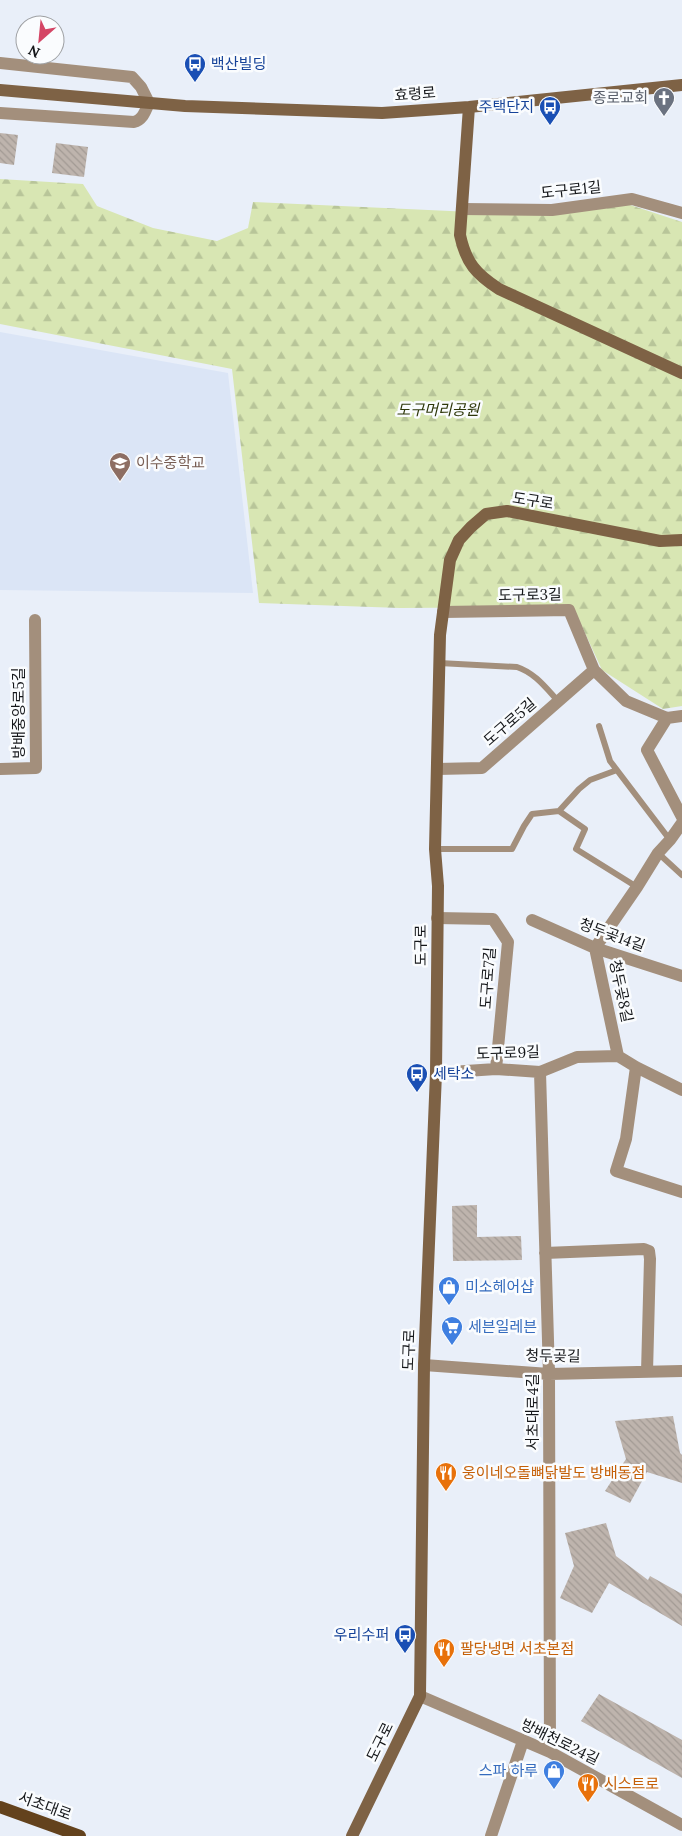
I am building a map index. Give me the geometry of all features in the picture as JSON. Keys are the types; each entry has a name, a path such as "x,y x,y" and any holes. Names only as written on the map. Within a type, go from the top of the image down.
{"main road":[{"name":"서초대로","path":"0,1807 80,1836"}],"street":[{"path":"0,63 132,77 141,87 149,103 142,118 134,122 0,113"},
{"name":"효령로","path":"0,90 186,106 382,113 469,107 682,85"},
{"path":"469,107 460,235 464,252 471,266 483,279 499,289 682,373"},
{"name":"도구로1길","path":"462,209 552,210 632,199 682,213"},
{"name":"도구로","path":"352,1836 420,1696 424,1365 436,1073 438,886 435,849 439,663 440,635 450,560 459,540 486,514 508,511 660,541 682,540"},
{"name":"도구로3길","path":"443,612 569,610 594,670 626,701 667,718"},
{"name":"방배중앙로5길","path":"0,769 36,768 35,620"},
{"name":"도구로5길","path":"437,769 482,768 594,670"},
{"path":"682,716 667,718 647,750 682,817"},
{"name":"청두곶8길","path":"618,1056 594,948 637,887 658,853 682,823"},
{"name":"도구로7길","path":"438,918 493,919 508,942 496,1069"},
{"name":"청두곶14길","path":"532,920 594,948 682,976"},
{"path":"618,1056 682,1090"},
{"name":"도구로9길","path":"436,1073 496,1069 540,1072 577,1057 618,1056"},
{"path":"636,1067 626,1139 616,1170 682,1192"},
{"name":"서초대로4길","path":"540,1072 549,1374 550,1752"},
{"path":"545,1252 644,1249 649,1251 647,1372"},
{"name":"청두곶길","path":"424,1365 549,1374 682,1371"},
{"name":"방배천로24길","path":"420,1696 550,1752 682,1825"},
{"path":"491,1836 523,1741"}],"lane":[{"path":"439,663 517,667 524,669 538,678 558,701"},
{"path":"599,726 610,761 670,840"},
{"path":"559,811 590,780 616,770"},
{"path":"435,849 512,850 532,814 559,811 585,828 576,849 637,887"},
{"path":"658,853 682,875"}],"shaded area":[{"name":"이수중학교","path":"0,332 228,373 253,593 0,590"}],"green space":[{"name":"도구머리공원","path":"0,179 83,184 97,206 153,228 217,241 248,228 253,202 540,215 621,202 682,222 682,706 663,709 602,670 573,607 400,608 259,603 232,369 0,324"}],"building":[{"path":"0,133 18,135 14,165 0,163"},
{"path":"56,143 88,147 84,177 52,173"},
{"path":"477,1205 477,1237 521,1236 522,1260 453,1261 452,1206"},
{"path":"673,1416 682,1455 682,1483 647,1472 630,1503 605,1491 626,1459 615,1421"},
{"path":"606,1523 616,1556 648,1580 650,1576 682,1594 682,1626 609,1583 592,1613 560,1598 574,1566 565,1533"},
{"path":"599,1694 682,1740 682,1778 581,1721"}],"place":[{"name":"백산빌딩","path":"195,83"},
{"name":"종로교회","path":"664,117"},
{"name":"주택단지","path":"550,126"},
{"name":"이수중학교","path":"120,482"},
{"name":"세탁소","path":"417,1093"},
{"name":"미소헤어샵","path":"449,1306"},
{"name":"세븐일레븐","path":"452,1346"},
{"name":"웅이네오돌뼈닭발도 방배동점","path":"446,1492"},
{"name":"우리수퍼","path":"405,1654"},
{"name":"팔당냉면 서초본점","path":"444,1668"},
{"name":"스파 하루","path":"554,1790"},
{"name":"시스트로","path":"588,1803"}]}
